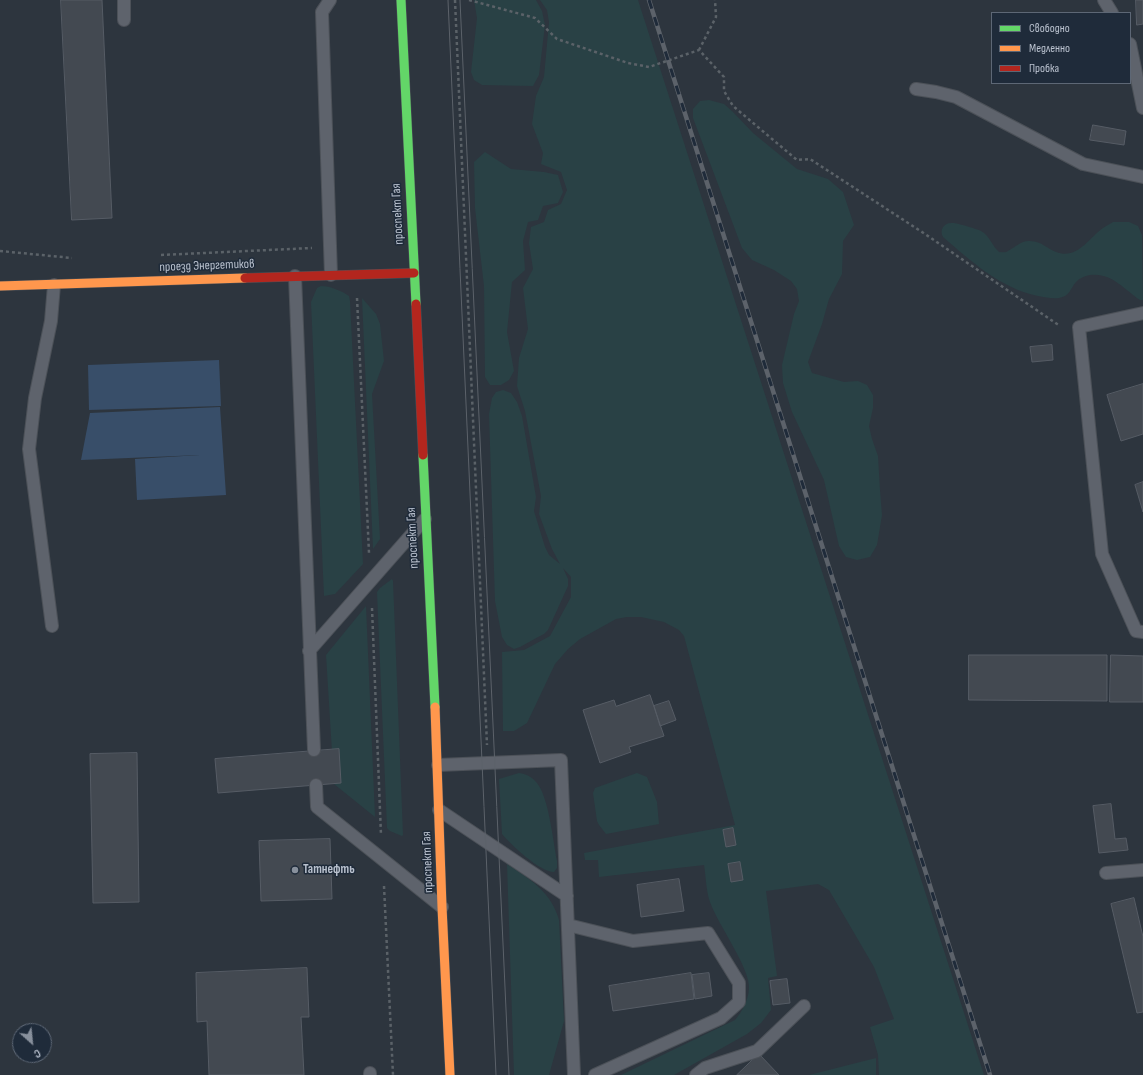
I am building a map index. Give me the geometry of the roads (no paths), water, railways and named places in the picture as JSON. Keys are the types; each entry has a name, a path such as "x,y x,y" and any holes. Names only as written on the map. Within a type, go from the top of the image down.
{"main road":[{"name":"проспект Гая","path":"401,0 438,765 442,908 450,1075"},
{"name":"проезд Энергетиков","path":"0,286 414,273"}],"lane":[{"path":"124,0 124,20"},
{"path":"330,0 322,12 331,275"},
{"path":"1104,0 1111,12"},
{"path":"1131,49 1143,108"},
{"path":"916,89 956,97 1082,164 1143,177"},
{"path":"295,276 314,750"},
{"path":"52,626 29,449 35,398 51,321 54,284"},
{"path":"1143,313 1079,327 1102,554 1136,631 1143,632"},
{"path":"309,650 425,519"},
{"path":"438,765 561,760 574,1075"},
{"path":"316,785 317,807 442,908"},
{"path":"439,810 567,896"},
{"path":"1106,873 1143,870"},
{"path":"568,925 633,941 708,933 739,983 739,1002 721,1018 595,1075"},
{"path":"696,1075 705,1068 757,1051 804,1006"}],"water":[{"path":"219,360 221,406 89,410 88,365"},
{"path":"220,407 226,495 137,500 135,459 200,455 81,460 90,413"}],"tram line":[{"path":"448,0 496,1075"},
{"path":"460,0 509,1075"}],"railway":[{"path":"649,0 990,1075"}],"place":[{"name":"Татнефть","path":"295,870"}]}
